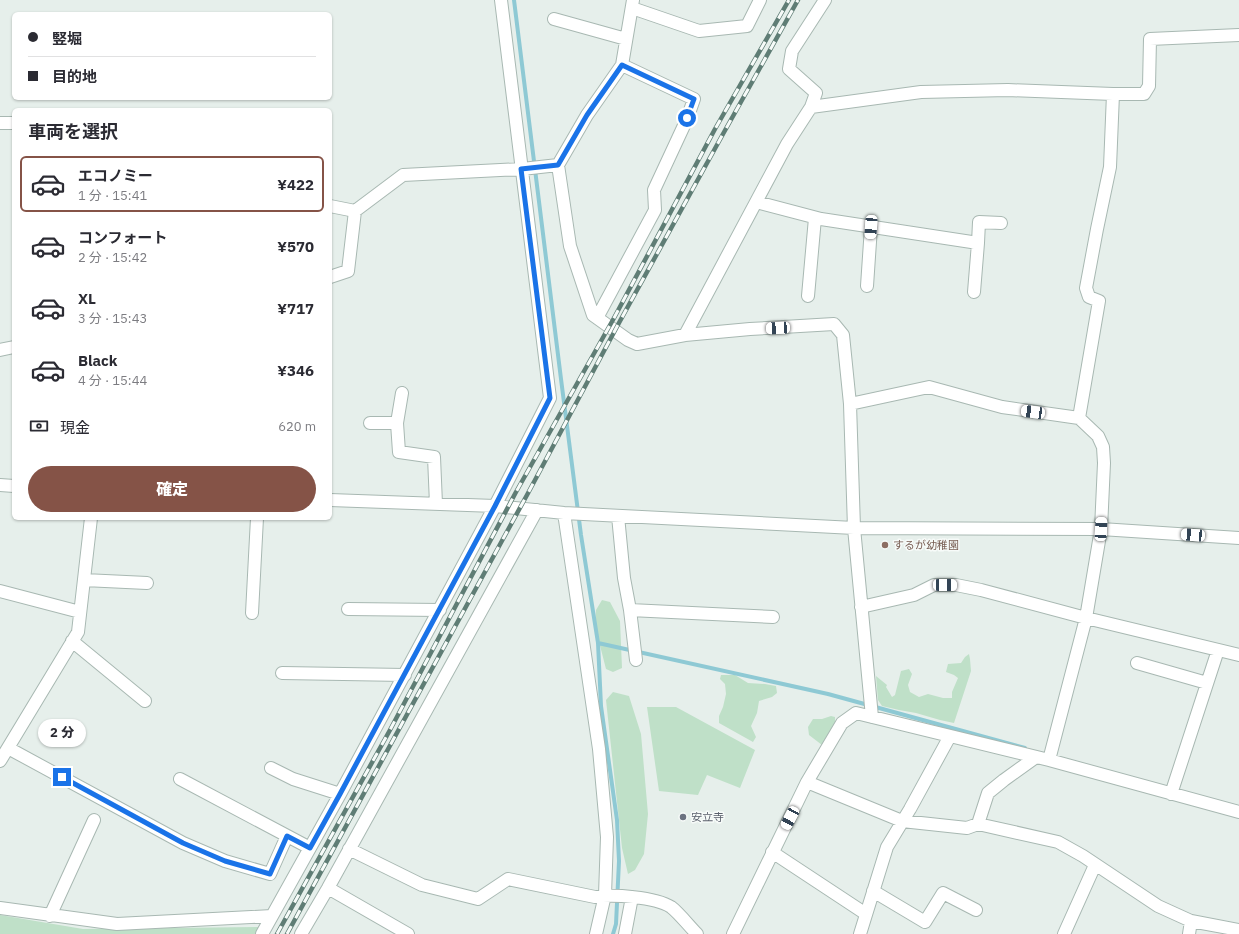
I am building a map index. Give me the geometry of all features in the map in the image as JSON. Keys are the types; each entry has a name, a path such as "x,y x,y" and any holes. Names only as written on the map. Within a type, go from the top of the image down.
{"street":[{"path":"262,934 440,610 550,398 501,0"},
{"path":"760,0 747,26 699,31 632,4 622,65 587,115 558,165 570,246 592,314 628,340 637,344 685,335 834,324 843,335 850,404 854,528 872,717"},
{"path":"685,335 787,144 810,107 816,93 789,69 792,51 825,0"},
{"path":"554,19 626,39"},
{"path":"810,107 921,92 1008,90 1144,94 1149,86 1150,39 1239,35"},
{"path":"597,318 655,210 654,190 687,118 694,99 622,65"},
{"path":"1079,418 1098,301 1089,297 1086,288 1110,167 1113,94"},
{"path":"0,123 12,123"},
{"path":"332,276 348,271 355,211 403,175 522,169 558,165"},
{"path":"756,202 815,218 978,243"},
{"path":"332,206 355,211"},
{"path":"808,296 815,218"},
{"path":"974,292 979,222 1001,223"},
{"path":"867,286 871,227"},
{"path":"0,350 12,347"},
{"path":"850,404 929,387 1002,407 1079,418 1098,436 1103,447 1104,463 1101,529 1086,618 1048,760"},
{"path":"402,393 398,423 399,452 434,457 436,504"},
{"path":"370,423 398,423"},
{"path":"0,486 12,486"},
{"path":"332,500 495,506 612,516 854,528 1101,529 1239,538"},
{"path":"307,932 349,849 537,510"},
{"path":"564,513 599,749 607,837 605,895 596,934"},
{"path":"612,516 630,610 636,660"},
{"path":"0,761 78,632 91,520"},
{"path":"252,613 257,520"},
{"path":"84,580 147,583"},
{"path":"861,607 914,595 934,584 956,585 1239,655"},
{"path":"0,591 80,612"},
{"path":"348,609 440,610"},
{"path":"630,610 773,616"},
{"path":"72,641 146,701"},
{"path":"1172,793 1218,650"},
{"path":"1137,663 1207,683"},
{"path":"282,673 404,675"},
{"path":"733,934 807,782 842,723 856,713 1048,760 1239,812"},
{"path":"860,934 887,847 910,809 950,736"},
{"path":"8,748 183,843 225,861 270,874 287,836"},
{"path":"978,824 988,793 1036,757"},
{"path":"271,768 293,779 340,794"},
{"path":"180,779 310,848"},
{"path":"807,782 902,821 967,828 978,824 1058,842 1083,856 1158,906 1191,921 1239,930"},
{"path":"50,916 94,820"},
{"path":"349,849 422,885 478,899 508,879 595,897 605,895 632,897 657,902 671,907 697,934"},
{"path":"772,852 866,914"},
{"path":"1064,934 1095,865"},
{"path":"328,888 408,934"},
{"path":"873,891 925,922 943,893 976,910"},
{"path":"625,934 632,897"},
{"path":"0,908 117,924 272,916"},
{"path":"1189,934 1191,921"}],"green space":[{"path":"602,600 610,602 620,621 622,668 613,672 606,669 595,626 596,610"},
{"path":"969,654 971,671 954,723 882,706 878,700 876,676 887,685 886,687 892,697 895,695 901,671 909,669 912,674 908,685 910,692 919,697 928,694 943,698 952,698 952,692 958,678 946,672 948,664 961,663"},
{"path":"721,675 735,675 748,683 776,686 777,693 772,697 759,701 757,713 751,726 756,737 753,742 719,723 719,716 726,694 725,684 720,679"},
{"path":"613,692 629,696 641,734 648,814 644,854 635,870 628,874 622,848 606,700"},
{"path":"647,707 676,707 755,750 740,788 707,775 698,795 659,791"},
{"path":"831,716 835,717 835,722 822,745 809,735 808,727 813,719 822,719"},
{"path":"0,915 83,929 259,927 255,934 0,934"}],"waterway":[{"path":"514,0 581,535 598,643 601,706 617,820 619,861 616,924 613,934"},
{"path":"598,643 828,694 1025,748"}],"railway":[{"path":"277,934 390,730 516,492 614,318 715,129 789,0"},
{"path":"287,934 527,495 620,321 798,0"}],"place":[{"name":"するが幼稚園","path":"885,545"},
{"name":"安立寺","path":"683,817"}],"route":[{"path":"62,777 183,843 225,861 270,874 287,836 310,848 495,506 550,398 521,169 558,165 587,115 622,65 694,99 687,118"}]}
